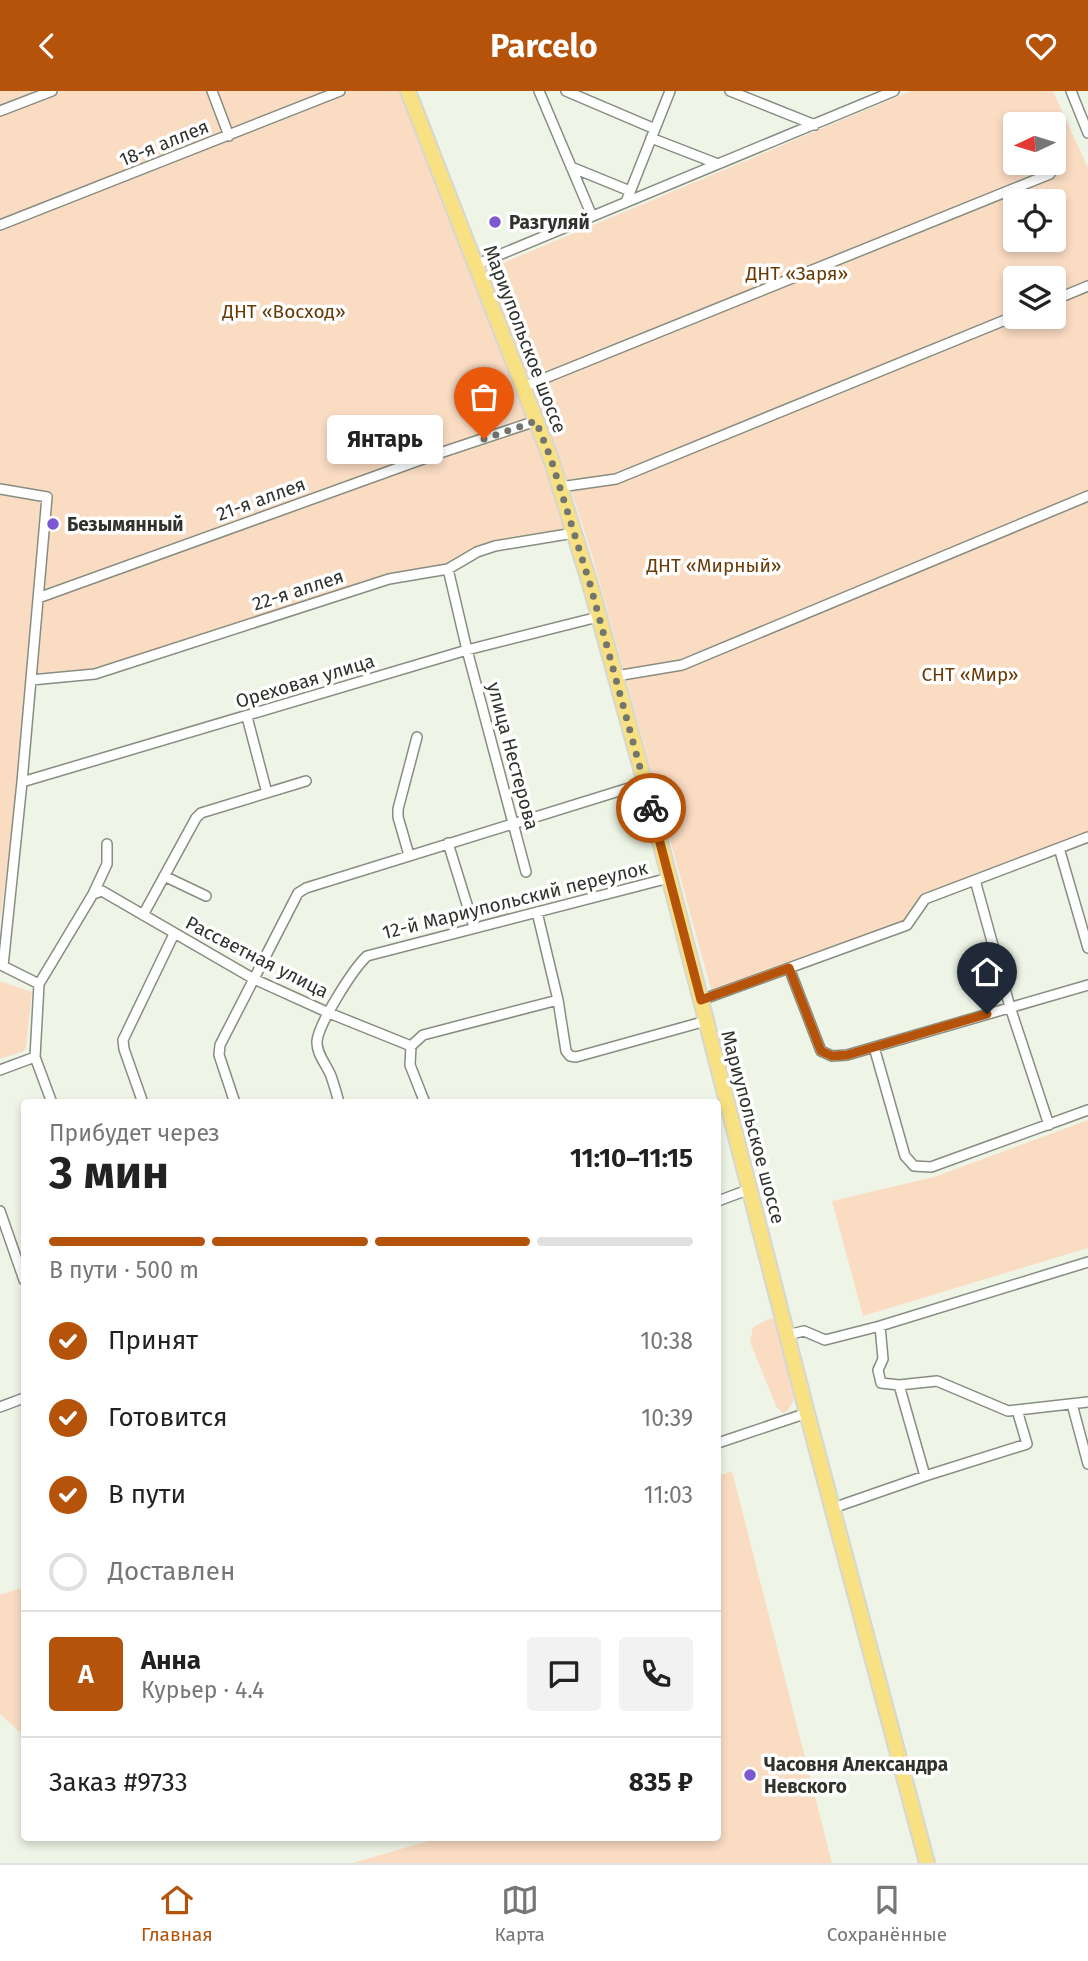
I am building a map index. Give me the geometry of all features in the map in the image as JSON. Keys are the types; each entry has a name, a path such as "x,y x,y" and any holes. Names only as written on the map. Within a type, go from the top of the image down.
{"main road":[{"name":"Мариупольское шоссе","path":"408,91 536,421 574,533 645,783 807,1413 927,1863"}],"street":[{"path":"0,111 52,91"},
{"path":"212,91 229,136"},
{"name":"18-я аллея","path":"0,225 341,91"},
{"path":"539,91 592,216"},
{"path":"566,91 718,164"},
{"path":"626,202 670,91"},
{"path":"730,91 815,125"},
{"path":"475,265 894,91"},
{"path":"1071,91 1088,133"},
{"path":"571,167 630,191"},
{"path":"523,387 1048,175"},
{"path":"1066,295 1088,286"},
{"path":"560,487 597,484 617,479 1003,321"},
{"name":"21-я аллея","path":"38,598 434,455 536,421"},
{"path":"0,489 47,497 3,966 38,984"},
{"path":"615,676 682,664 1088,496"},
{"name":"22-я аллея","path":"31,680 95,674 389,579 448,569 477,552 495,546 574,533"},
{"name":"улица Нестерова","path":"448,569 526,871"},
{"name":"Ореховая улица","path":"22,782 467,650 598,617"},
{"path":"247,717 267,793"},
{"path":"409,855 398,809 417,737"},
{"path":"143,915 201,813 306,781"},
{"path":"234,1099 219,1055 220,1045 298,893 306,888 409,855 645,783"},
{"path":"701,1000 907,925 925,899 1088,837"},
{"path":"448,843 474,927"},
{"path":"51,1099 35,1057 38,984 93,894 107,864 107,844"},
{"path":"1059,848 1088,948"},
{"path":"164,876 206,897"},
{"name":"12-й Мариупольский переулок","path":"338,1099 330,1073 319,1054 317,1041 329,1013 358,965 367,956 669,878"},
{"path":"975,880 1010,1007 1049,1125"},
{"name":"Рассветная улица","path":"93,894 102,891 254,979 411,1046"},
{"path":"537,912 558,1000 566,1051 570,1056 706,1021"},
{"path":"142,1099 123,1039 174,934"},
{"path":"789,968 821,1051 832,1056 847,1055 1088,985"},
{"path":"423,1099 410,1065 411,1046 423,1035 558,1000"},
{"path":"874,1047 905,1156 914,1165 931,1167 1088,1110"},
{"path":"0,1070 35,1057"},
{"path":"721,1200 750,1189"},
{"path":"0,1211 21,1271"},
{"path":"787,1335 804,1331 825,1340 880,1327 1088,1262"},
{"path":"880,1327 883,1359 878,1370 881,1383 899,1385 937,1381 1008,1411 1088,1402"},
{"path":"899,1385 925,1476"},
{"path":"0,1407 21,1399"},
{"path":"1072,1404 1088,1464"},
{"path":"833,1508 1027,1444 1017,1410"},
{"path":"721,1442 807,1413"}],"green space":[{"name":"ДНТ «Восход»","path":"0,91 401,91 529,419 568,534 495,546 446,565 389,579 95,674 28,682 19,778 0,921"},
{"path":"911,91 1053,91 1063,112 1003,112 1003,175 1066,175 1066,120 1088,168 1088,835 924,898 907,924 712,993 592,555 571,490 486,270"},
{"path":"0,981 32,992 26,1047 24,1051 0,1059"},
{"path":"1088,1120 1088,1248 863,1316 832,1201 934,1177"},
{"path":"771,1318 777,1322 795,1390 790,1406 783,1413 777,1408 750,1342 753,1327"},
{"path":"732,1471 832,1863 352,1863 429,1841 721,1841 721,1475"},
{"path":"21,1588 21,1733 0,1714 0,1595"}],"way so far":[{"path":"484,439 536,421 551,459 590,584 651,808"}],"place":[{"name":"Разгуляй","path":"495,222"},
{"name":"Янтарь","path":"484,439"},
{"name":"Безымянный","path":"53,524"},
{"name":"Часовня Александра Невского","path":"750,1775"}],"route":[{"path":"651,808 701,1000 789,968 821,1051 832,1056 847,1055 987,1014"}],"park label":[{"name":"ДНТ «Заря»","path":"797,273"},
{"name":"ДНТ «Мирный»","path":"714,565"},
{"name":"СНТ «Мир»","path":"970,674"}]}
